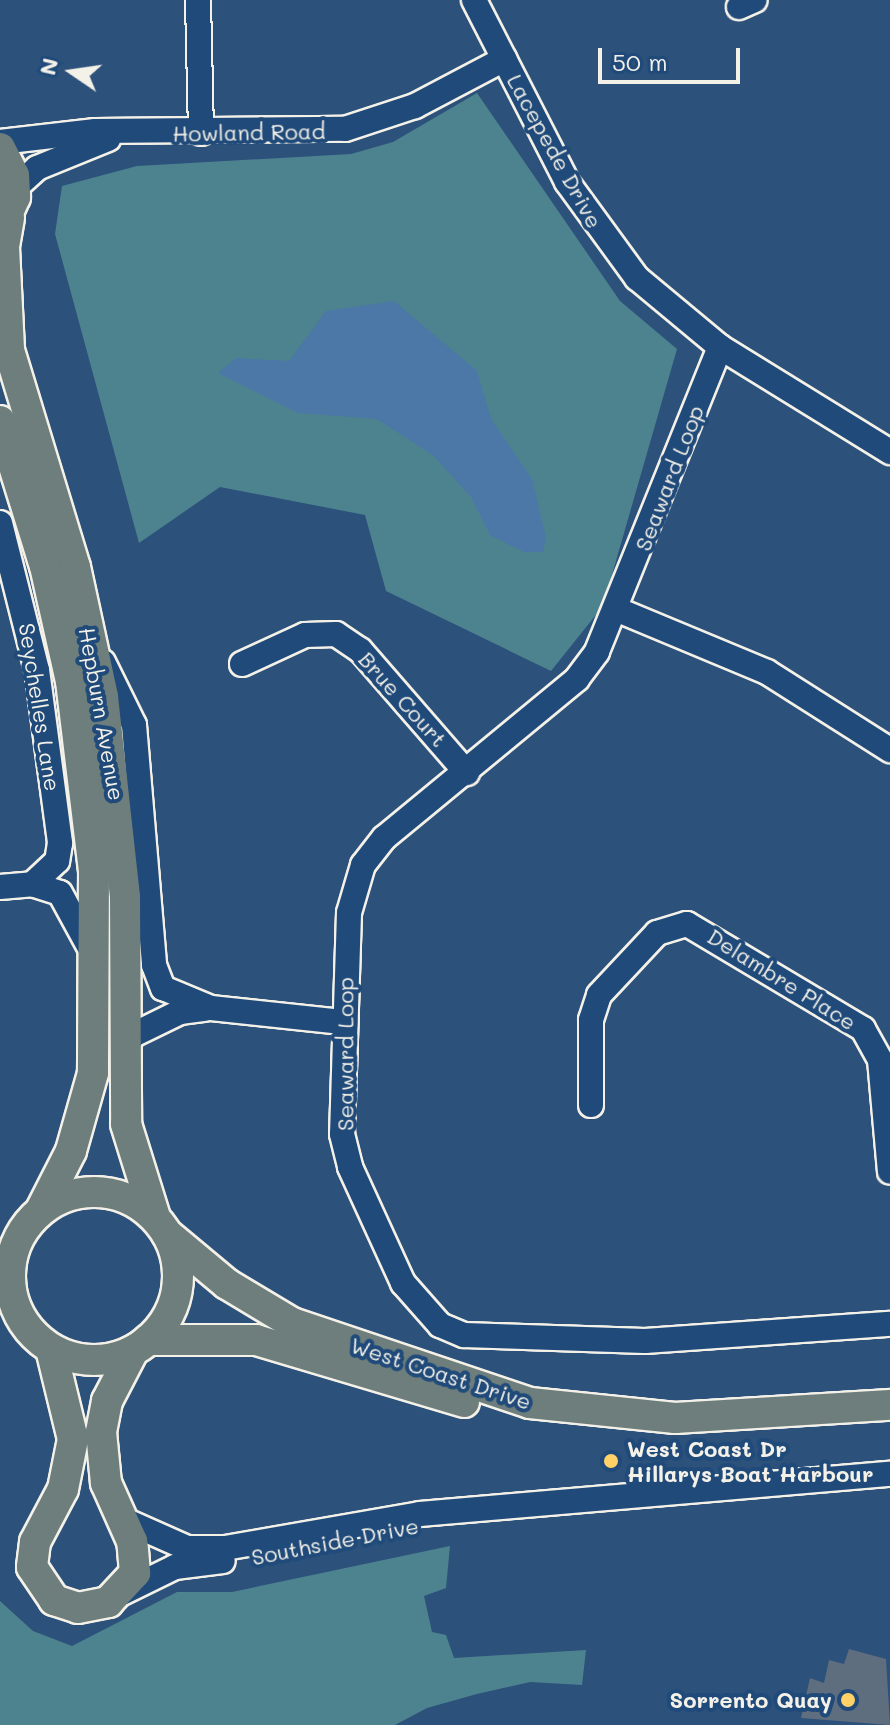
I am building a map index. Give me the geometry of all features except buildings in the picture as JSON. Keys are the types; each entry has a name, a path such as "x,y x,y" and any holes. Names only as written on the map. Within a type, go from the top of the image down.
{"main road":[{"path":"0,148 8,212"},
{"name":"Hepburn Avenue","path":"8,212 4,247 9,350 91,639 120,824 126,1124 161,1225"},
{"name":"Hepburn Avenue","path":"0,421 45,566 71,681 87,784 97,964 93,1073 71,1151 34,1218"},
{"path":"0,1241 34,1218 68,1195 99,1191 130,1199 161,1225 177,1261 177,1291 167,1318 140,1346 107,1401 101,1432 106,1483 124,1520 135,1573 119,1595 95,1607 65,1606 41,1586 32,1567 35,1542 63,1489 73,1439 43,1342 10,1282 11,1262 34,1218"},
{"name":"West Coast Drive","path":"161,1225 227,1284 292,1323 530,1403 675,1418 890,1405"},
{"path":"0,1326 92,1359 140,1346"},
{"name":"West Coast Drive","path":"140,1346 256,1340 417,1391 574,1427 692,1434 890,1419"}],"street":[{"path":"198,0 201,133"},
{"name":"Lacepede Drive","path":"474,0 600,234 637,278 720,347 890,452"},
{"name":"Howland Road","path":"0,142 95,131 121,135 345,129 415,106 504,59"},
{"name":"Howland Road","path":"8,212 37,168 121,135"},
{"name":"Seaward Loop","path":"720,347 618,610 577,679 467,773 384,838 363,865 351,891 342,1022 342,1134 350,1167 403,1283 440,1325 482,1337 645,1341 890,1324"},
{"name":"Seychelles Lane","path":"0,523 37,670 60,843 57,861 32,884"},
{"path":"618,610 767,672 890,750"},
{"name":"Brue Court","path":"242,664 305,635 336,634 360,650 467,773"},
{"path":"91,639 134,725 154,965 163,988 211,1008"},
{"path":"0,887 32,884 64,897 97,964"},
{"name":"Delambre Place","path":"591,1105 591,1020 599,995 657,933 687,924 863,1029 880,1060 890,1172"},
{"path":"123,1051 133,1035 180,1012 211,1008 342,1022"},
{"name":"Southside Drive","path":"124,1520 165,1542 225,1548 420,1514 890,1474"},
{"name":"Southside Drive","path":"119,1595 175,1567 556,1504"}],"green space":[{"path":"477,93 620,301 677,349 603,606 551,671 386,591 365,515 220,487 139,543 55,234 62,186 137,166 351,154 393,142"},
{"path":"450,1546 446,1588 424,1596 432,1632 446,1635 454,1658 586,1650 582,1685 530,1682 427,1708 395,1725 0,1725 0,1601 33,1631 72,1646 177,1592 232,1592"}],"water":[{"path":"394,301 477,371 491,419 532,479 546,538 543,552 524,552 490,535 471,497 434,456 377,419 298,413 218,373 236,358 289,361 326,311"}],"place":[{"name":"West Coast Dr Hillarys Boat Harbour","path":"611,1461"},
{"name":"Sorrento Quay","path":"848,1700"}]}
